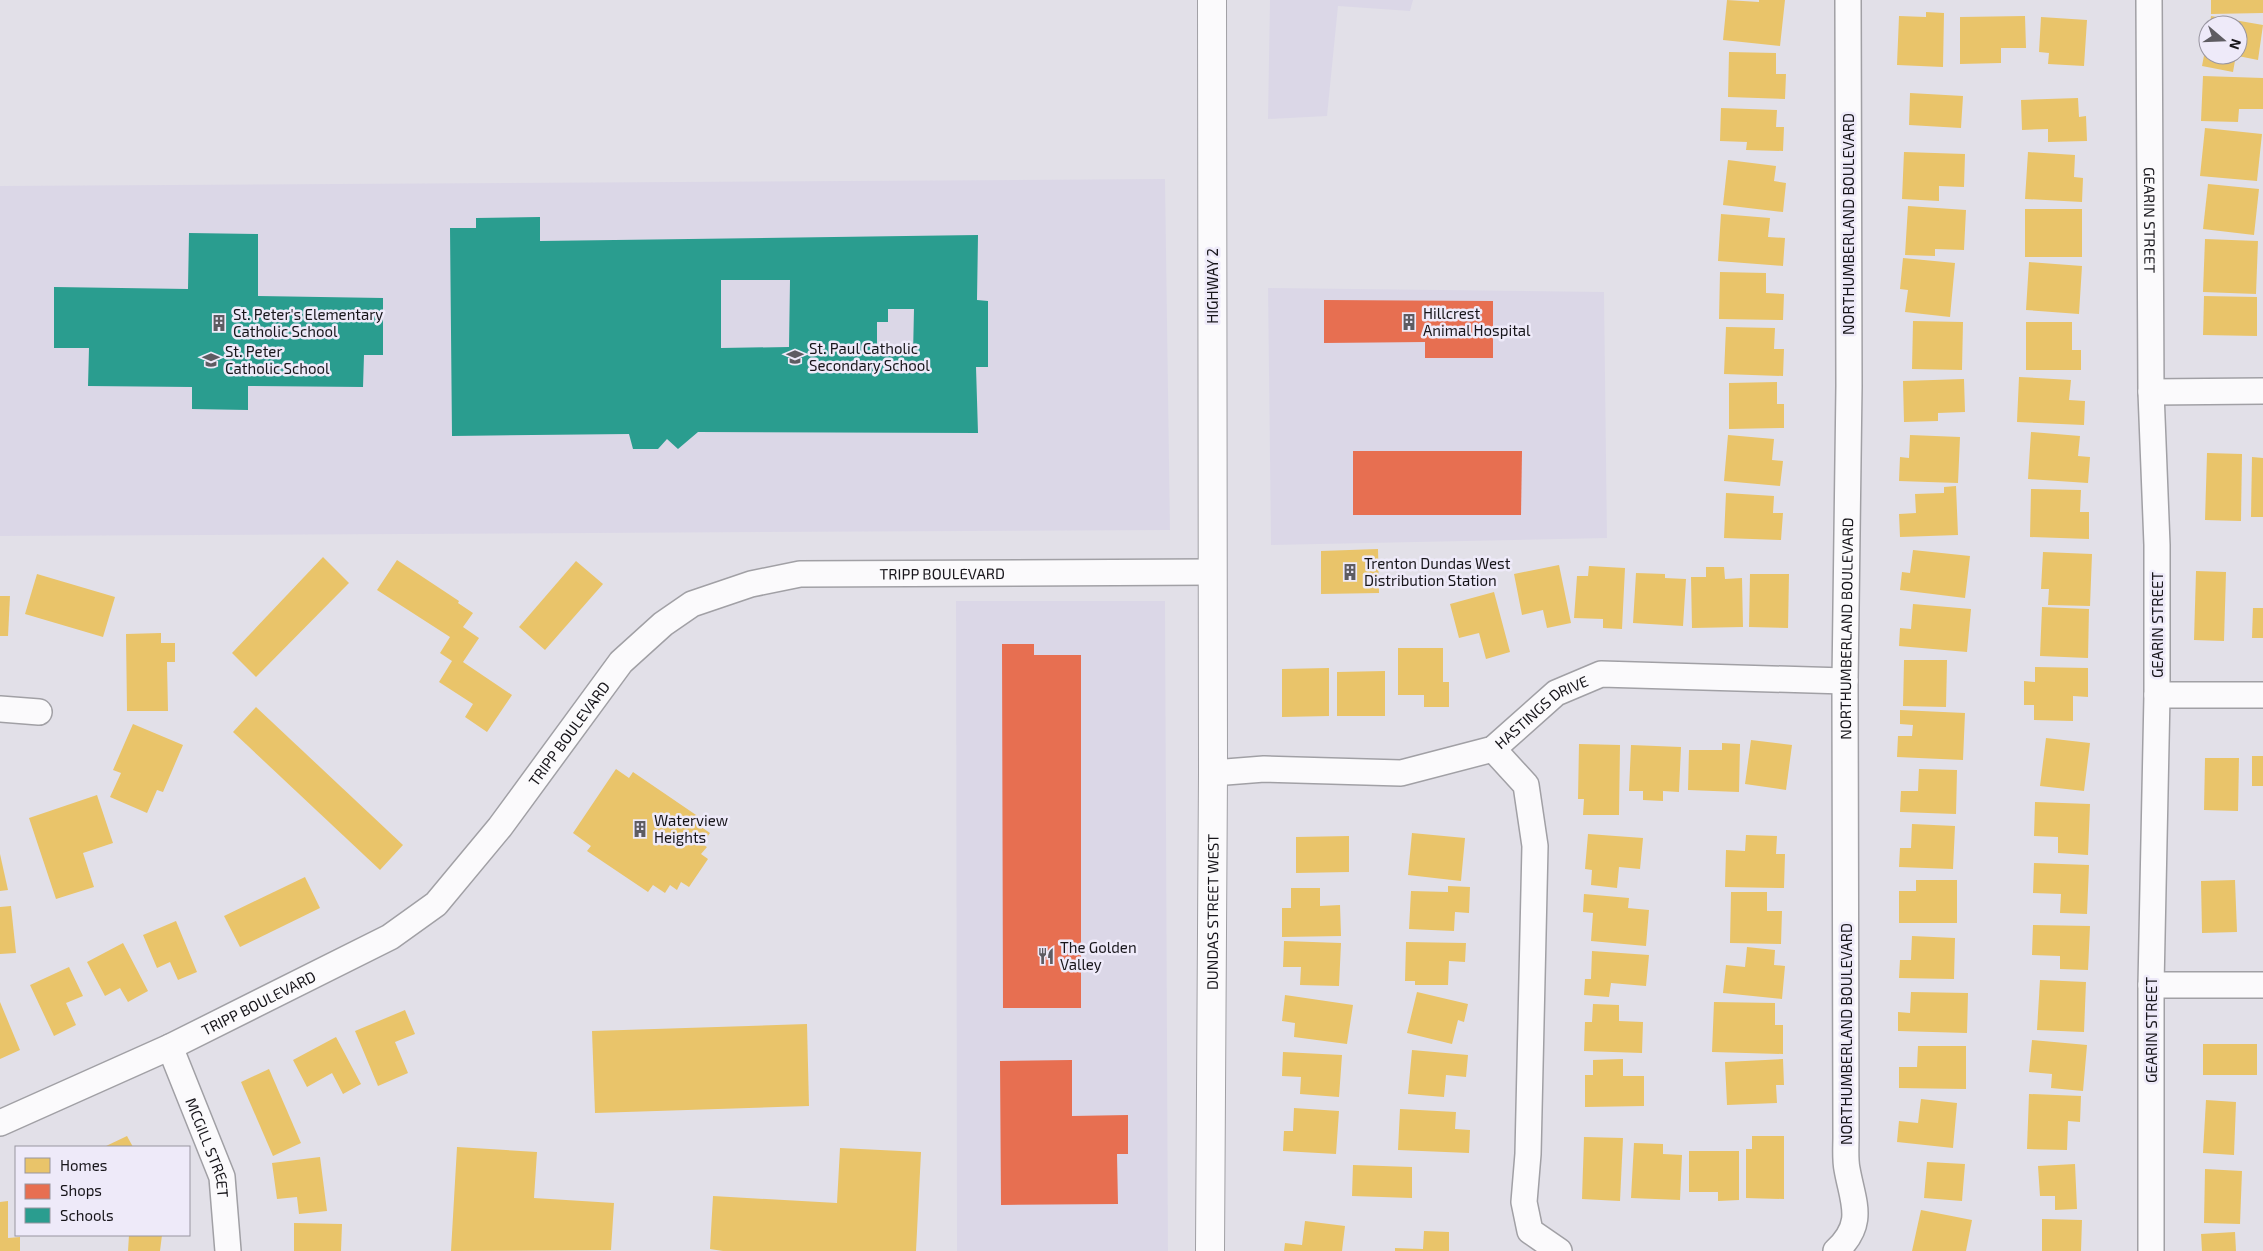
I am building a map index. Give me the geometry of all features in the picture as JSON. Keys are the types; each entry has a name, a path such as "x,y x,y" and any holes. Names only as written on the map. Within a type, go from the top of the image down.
{"main road":[{"name":"HIGHWAY 2","path":"1212,0 1212,572"},
{"name":"DUNDAS STREET WEST","path":"1210,1251 1213,773 1212,572"}],"street":[{"name":"NORTHUMBERLAND BOULEVARD","path":"1836,1251 1848,1240 1856,1222 1854,1192 1847,1168 1846,1138 1844,681 1849,386 1848,0"},
{"name":"GEARIN STREET","path":"2149,0 2151,392 2157,544 2157,695 2151,985 2150,1251"},
{"path":"2151,392 2263,390"},
{"name":"TRIPP BOULEVARD","path":"0,1123 170,1047 390,937 436,904 500,828 621,662 663,624 692,604 750,584 800,574 1212,572"},
{"name":"HASTINGS DRIVE","path":"1213,773 1264,769 1401,773 1493,749 1556,693 1601,674 1844,681"},
{"path":"2157,695 2263,695"},
{"path":"0,709 39,712"},
{"path":"1493,749 1526,785 1535,846 1528,1154 1524,1202 1530,1231 1559,1251"},
{"path":"2151,985 2263,985"},
{"name":"MCGILL STREET","path":"170,1047 222,1177 228,1251"}],"shaded area":[{"path":"1270,0 1413,0 1410,11 1338,6 1327,116 1268,119"},
{"name":"St. Paul Catholic Secondary School","path":"1165,179 1170,530 0,536 0,186"},
{"path":"1268,288 1604,292 1607,538 1271,545"},
{"path":"956,601 1165,601 1168,1251 957,1251"}],"building: Homes":[{"path":"1727,0 1759,2 1759,0 1785,0 1780,46 1723,40"},
{"path":"2211,0 2263,0 2263,13 2211,14"},
{"path":"1926,12 1944,13 1943,67 1897,65 1899,16 1926,17"},
{"path":"2025,16 2026,48 2001,48 2001,63 1960,64 1960,17"},
{"path":"2041,17 2087,20 2084,66 2048,64 2049,53 2039,52"},
{"path":"2248,22 2263,25 2258,60 2248,58"},
{"path":"1729,52 1776,53 1776,74 1786,74 1785,99 1728,97"},
{"path":"2202,65 2234,65 2233,72"},
{"path":"2203,76 2263,78 2263,109 2239,109 2238,122 2201,121"},
{"path":"1910,93 1963,96 1961,128 1909,125"},
{"path":"2078,98 2079,117 2086,116 2087,141 2048,142 2048,129 2022,130 2021,100"},
{"path":"1721,108 1777,110 1776,127 1784,127 1783,151 1746,150 1747,142 1720,141"},
{"path":"2205,128 2262,134 2257,181 2200,176"},
{"path":"1904,152 1965,154 1964,187 1939,186 1939,201 1902,199"},
{"path":"2028,152 2075,155 2074,177 2083,178 2082,202 2025,199"},
{"path":"1728,160 1776,166 1774,181 1786,183 1783,212 1723,205"},
{"path":"2208,184 2259,189 2254,235 2203,229"},
{"path":"1908,206 1966,210 1964,250 1935,249 1935,256 1905,255"},
{"path":"2025,209 2082,209 2082,257 2025,257"},
{"path":"1721,214 1770,218 1768,237 1785,238 1783,266 1718,261"},
{"path":"2205,239 2258,241 2256,294 2203,292"},
{"path":"1903,258 1955,263 1950,317 1905,312 1908,290 1900,289"},
{"path":"2029,262 2082,266 2079,314 2026,310"},
{"path":"1720,272 1766,273 1766,293 1784,294 1783,320 1719,319"},
{"path":"2204,296 2257,297 2257,336 2203,335"},
{"path":"1913,321 1963,322 1962,370 1912,369"},
{"path":"2026,322 2072,322 2072,350 2081,350 2081,370 2026,370"},
{"path":"1726,327 1775,328 1774,349 1784,349 1783,376 1724,374"},
{"path":"2019,377 2071,380 2069,400 2085,401 2084,425 2017,422"},
{"path":"1964,379 1965,412 1938,413 1938,421 1904,422 1903,381"},
{"path":"1777,382 1777,404 1784,404 1784,428 1729,429 1729,383"},
{"path":"2031,432 2080,436 2078,456 2090,457 2088,483 2028,479"},
{"path":"1728,435 1774,439 1772,460 1783,461 1780,486 1724,481"},
{"path":"1910,435 1960,437 1958,483 1899,481 1900,457 1909,458"},
{"path":"2207,453 2242,454 2241,521 2205,520"},
{"path":"2252,457 2263,458 2263,517 2251,517"},
{"path":"1956,486 1958,535 1900,537 1899,514 1916,513 1915,494 1944,493 1944,487"},
{"path":"2031,489 2081,490 2080,512 2089,512 2089,539 2030,537"},
{"path":"1726,493 1774,496 1773,513 1783,513 1781,540 1724,538"},
{"name":"Trenton Dundas West Distribution Station","path":"1378,549 1379,593 1321,594 1321,551"},
{"path":"1913,550 1970,556 1965,598 1900,590 1902,572 1910,573"},
{"path":"2043,552 2092,554 2090,606 2048,605 2049,589 2041,589"},
{"path":"323,557 349,583 256,677 232,653"},
{"path":"397,560 459,601 458,603 473,613 463,627 479,638 463,662 512,695 487,732 465,717 473,704 439,682 452,661 440,653 450,637 377,590"},
{"path":"576,561 603,584 545,650 519,627"},
{"path":"1559,565 1571,623 1547,628 1543,610 1522,615 1514,574"},
{"path":"1589,566 1625,568 1622,629 1603,628 1603,619 1574,618 1577,576 1588,576"},
{"path":"1706,567 1724,567 1725,579 1742,578 1743,627 1692,628 1691,577 1706,577"},
{"path":"2196,571 2226,572 2224,641 2194,640"},
{"path":"1636,573 1665,574 1665,578 1686,579 1683,626 1633,623"},
{"path":"37,574 115,597 103,637 25,614"},
{"path":"1750,574 1789,574 1788,628 1749,627"},
{"path":"1494,592 1510,652 1486,659 1479,633 1459,638 1450,604"},
{"path":"0,596 10,596 8,636 0,636"},
{"path":"1913,604 1971,609 1967,652 1899,646 1900,628 1911,629"},
{"path":"2042,607 2089,609 2088,658 2040,656"},
{"path":"2253,608 2263,608 2263,638 2252,638"},
{"path":"161,633 161,643 175,643 175,662 167,662 168,711 127,711 126,634"},
{"path":"1398,648 1443,648 1443,682 1449,682 1449,707 1424,707 1424,695 1398,695"},
{"path":"1904,660 1947,660 1946,707 1903,706"},
{"path":"2035,667 2088,668 2088,697 2073,696 2073,721 2034,720 2034,705 2024,705 2024,681 2035,682"},
{"path":"1329,668 1329,716 1282,717 1282,669"},
{"path":"1385,671 1385,716 1337,716 1337,672"},
{"path":"256,707 403,845 380,870 233,732"},
{"path":"1900,710 1965,713 1963,760 1897,757 1898,736 1912,736 1913,725 1900,724"},
{"path":"133,724 183,745 163,792 157,790 147,813 110,797 121,773 113,770"},
{"path":"2046,738 2090,743 2084,791 2040,786"},
{"path":"1751,740 1792,745 1786,790 1745,784"},
{"path":"1722,743 1740,744 1739,792 1688,790 1689,750 1722,750"},
{"path":"1579,744 1620,745 1619,815 1583,815 1584,799 1578,799"},
{"path":"1631,745 1681,747 1679,792 1663,791 1663,801 1643,800 1643,791 1629,791"},
{"path":"2252,756 2263,756 2263,786 2252,786"},
{"path":"2205,758 2239,758 2238,811 2204,810"},
{"name":"Waterview Heights","path":"616,769 629,778 633,772 699,817 697,824 710,833 702,844 707,847 701,854 708,859 689,887 681,882 677,890 670,885 665,893 653,885 648,892 587,851 591,846 573,833"},
{"path":"1919,769 1957,770 1956,814 1900,812 1901,791 1918,791"},
{"path":"97,795 113,843 83,853 94,887 56,899 29,818"},
{"path":"2035,802 2090,804 2088,855 2058,853 2058,837 2034,836"},
{"path":"1912,824 1955,826 1953,869 1899,867 1900,848 1911,848"},
{"path":"1412,833 1465,838 1461,881 1408,875"},
{"path":"1588,834 1643,838 1640,869 1619,867 1617,888 1591,885 1592,870 1585,869"},
{"path":"1746,835 1777,836 1776,854 1785,854 1784,888 1725,887 1726,850 1745,851"},
{"path":"1349,836 1349,872 1296,873 1296,837"},
{"path":"0,854 8,890 0,891"},
{"path":"2034,863 2089,865 2087,914 2060,913 2061,894 2033,893"},
{"path":"305,877 320,908 240,947 224,916"},
{"path":"1916,880 1957,880 1957,923 1899,923 1899,891 1916,891"},
{"path":"2235,880 2237,932 2202,933 2201,881"},
{"path":"1448,886 1470,887 1469,913 1455,912 1454,931 1409,929 1411,891 1448,892"},
{"path":"1291,888 1320,888 1320,906 1340,905 1341,936 1282,937 1282,908 1291,908"},
{"path":"1731,892 1767,892 1767,911 1782,911 1781,944 1730,943"},
{"path":"1584,894 1629,898 1628,908 1649,910 1646,946 1591,941 1593,913 1583,912"},
{"path":"11,906 16,953 0,954 0,907"},
{"path":"176,921 197,972 178,980 170,962 157,968 143,935"},
{"path":"2033,925 2090,926 2088,970 2060,969 2060,956 2032,955"},
{"path":"1912,936 1955,938 1954,979 1899,978 1900,960 1911,960"},
{"path":"1284,941 1341,943 1339,986 1300,985 1301,967 1283,967"},
{"path":"1406,942 1466,943 1465,962 1449,961 1448,985 1415,985 1415,981 1405,981"},
{"path":"123,943 148,991 128,1002 120,988 105,996 87,962"},
{"path":"1747,947 1775,950 1774,965 1785,966 1782,999 1723,993 1726,965 1745,967"},
{"path":"1592,951 1649,955 1646,986 1611,983 1609,997 1584,995 1585,979 1591,979"},
{"path":"69,967 83,996 66,1003 76,1025 54,1036 30,985"},
{"path":"2040,980 2086,982 2084,1032 2037,1030"},
{"path":"1417,992 1468,1004 1464,1022 1458,1020 1452,1044 1407,1033"},
{"path":"1911,992 1968,993 1967,1033 1898,1031 1898,1012 1910,1013"},
{"path":"1285,995 1353,1005 1347,1044 1294,1037 1295,1023 1282,1021"},
{"path":"0,1002 20,1050 0,1059"},
{"path":"1714,1002 1775,1003 1775,1025 1783,1025 1783,1054 1712,1052"},
{"path":"1593,1004 1619,1005 1619,1021 1643,1022 1642,1053 1584,1051 1585,1022 1592,1022"},
{"path":"405,1010 415,1034 395,1042 408,1073 378,1086 355,1031"},
{"path":"807,1024 809,1106 595,1113 592,1031"},
{"path":"336,1037 361,1084 343,1094 332,1073 307,1087 293,1060"},
{"path":"2032,1040 2087,1045 2083,1091 2051,1088 2052,1074 2029,1072"},
{"path":"2203,1044 2257,1044 2257,1075 2203,1075"},
{"path":"1918,1046 1966,1046 1966,1089 1899,1088 1899,1067 1917,1067"},
{"path":"1412,1050 1468,1055 1466,1077 1446,1075 1444,1097 1408,1094"},
{"path":"1283,1052 1342,1055 1339,1097 1300,1094 1301,1077 1282,1076"},
{"path":"1623,1059 1623,1076 1644,1076 1644,1106 1585,1107 1585,1075 1593,1075 1593,1060"},
{"path":"1783,1059 1784,1085 1776,1085 1777,1103 1727,1105 1725,1062"},
{"path":"269,1069 301,1143 273,1156 241,1082"},
{"path":"2029,1094 2081,1096 2080,1122 2068,1121 2067,1150 2027,1149"},
{"path":"1921,1099 1957,1103 1953,1148 1897,1142 1899,1121 1918,1123"},
{"path":"2206,1100 2236,1102 2234,1155 2203,1153"},
{"path":"1294,1108 1339,1111 1336,1154 1283,1151 1284,1131 1293,1131"},
{"path":"1400,1109 1456,1112 1455,1129 1470,1130 1469,1153 1398,1150"},
{"path":"127,1136 132,1146 106,1146"},
{"path":"1752,1136 1784,1136 1784,1199 1746,1198 1746,1149 1752,1149"},
{"path":"1584,1137 1623,1138 1620,1201 1582,1199"},
{"path":"1634,1143 1663,1144 1663,1154 1682,1155 1680,1200 1631,1198"},
{"path":"457,1147 537,1152 534,1198 614,1203 611,1250 451,1251"},
{"path":"840,1148 921,1152 916,1251 723,1251 710,1249 713,1196 837,1203"},
{"path":"1689,1151 1739,1151 1739,1200 1718,1201 1718,1192 1689,1192"},
{"path":"320,1157 327,1211 299,1214 297,1197 277,1199 272,1163"},
{"path":"1927,1162 1965,1164 1962,1201 1924,1198"},
{"path":"2075,1164 2077,1209 2055,1210 2055,1196 2040,1196 2038,1166"},
{"path":"1353,1165 1412,1167 1412,1198 1352,1196"},
{"path":"2205,1169 2242,1171 2240,1224 2204,1223"},
{"path":"8,1201 8,1238 20,1237 20,1251 0,1251 0,1202"},
{"path":"1921,1210 1972,1220 1966,1251 1912,1251"},
{"path":"2042,1219 2082,1220 2081,1251 2042,1251"},
{"path":"1305,1221 1345,1226 1342,1251 1284,1251 1285,1243 1302,1245"},
{"path":"294,1223 342,1224 341,1251 294,1251"},
{"path":"1424,1231 1449,1232 1449,1251 1395,1251 1395,1248 1423,1249"},
{"path":"2235,1232 2236,1251 2202,1251 2201,1234"},
{"path":"129,1236 162,1236 160,1251 128,1251"}],"building: Shops":[{"name":"Hillcrest Animal Hospital","path":"1324,300 1493,301 1493,358 1425,358 1425,342 1324,343"},
{"path":"1353,451 1522,451 1521,515 1353,515"},
{"path":"1002,644 1034,644 1034,655 1081,655 1081,1008 1003,1008"},
{"path":"1072,1060 1072,1116 1128,1115 1128,1154 1117,1154 1118,1204 1001,1205 1000,1061"}],"building: Schools":[{"path":"540,217 540,241 978,235 977,300 988,301 988,367 976,367 978,433 698,432 678,449 667,439 658,449 633,449 629,434 452,436 450,228 476,228 476,218","holes":["721,280 790,280 789,347 721,348","888,309 914,309 913,355 877,355 877,322 888,322"]},
{"name":"St. Peter's Elementary Catholic School","path":"189,233 258,234 258,296 383,298 383,355 364,355 363,387 248,386 248,410 192,409 192,387 88,386 89,348 54,348 54,287 188,289"}],"place":[{"name":"Hillcrest Animal Hospital","path":"1409,322"},
{"name":"St. Peter's Elementary Catholic School","path":"219,323"},
{"name":"St. Paul Catholic Secondary School","path":"795,357"},
{"name":"St. Peter Catholic School","path":"211,360"},
{"name":"Trenton Dundas West Distribution Station","path":"1350,572"},
{"name":"Waterview Heights","path":"640,829"},
{"name":"The Golden Valley","path":"1046,956"}]}
